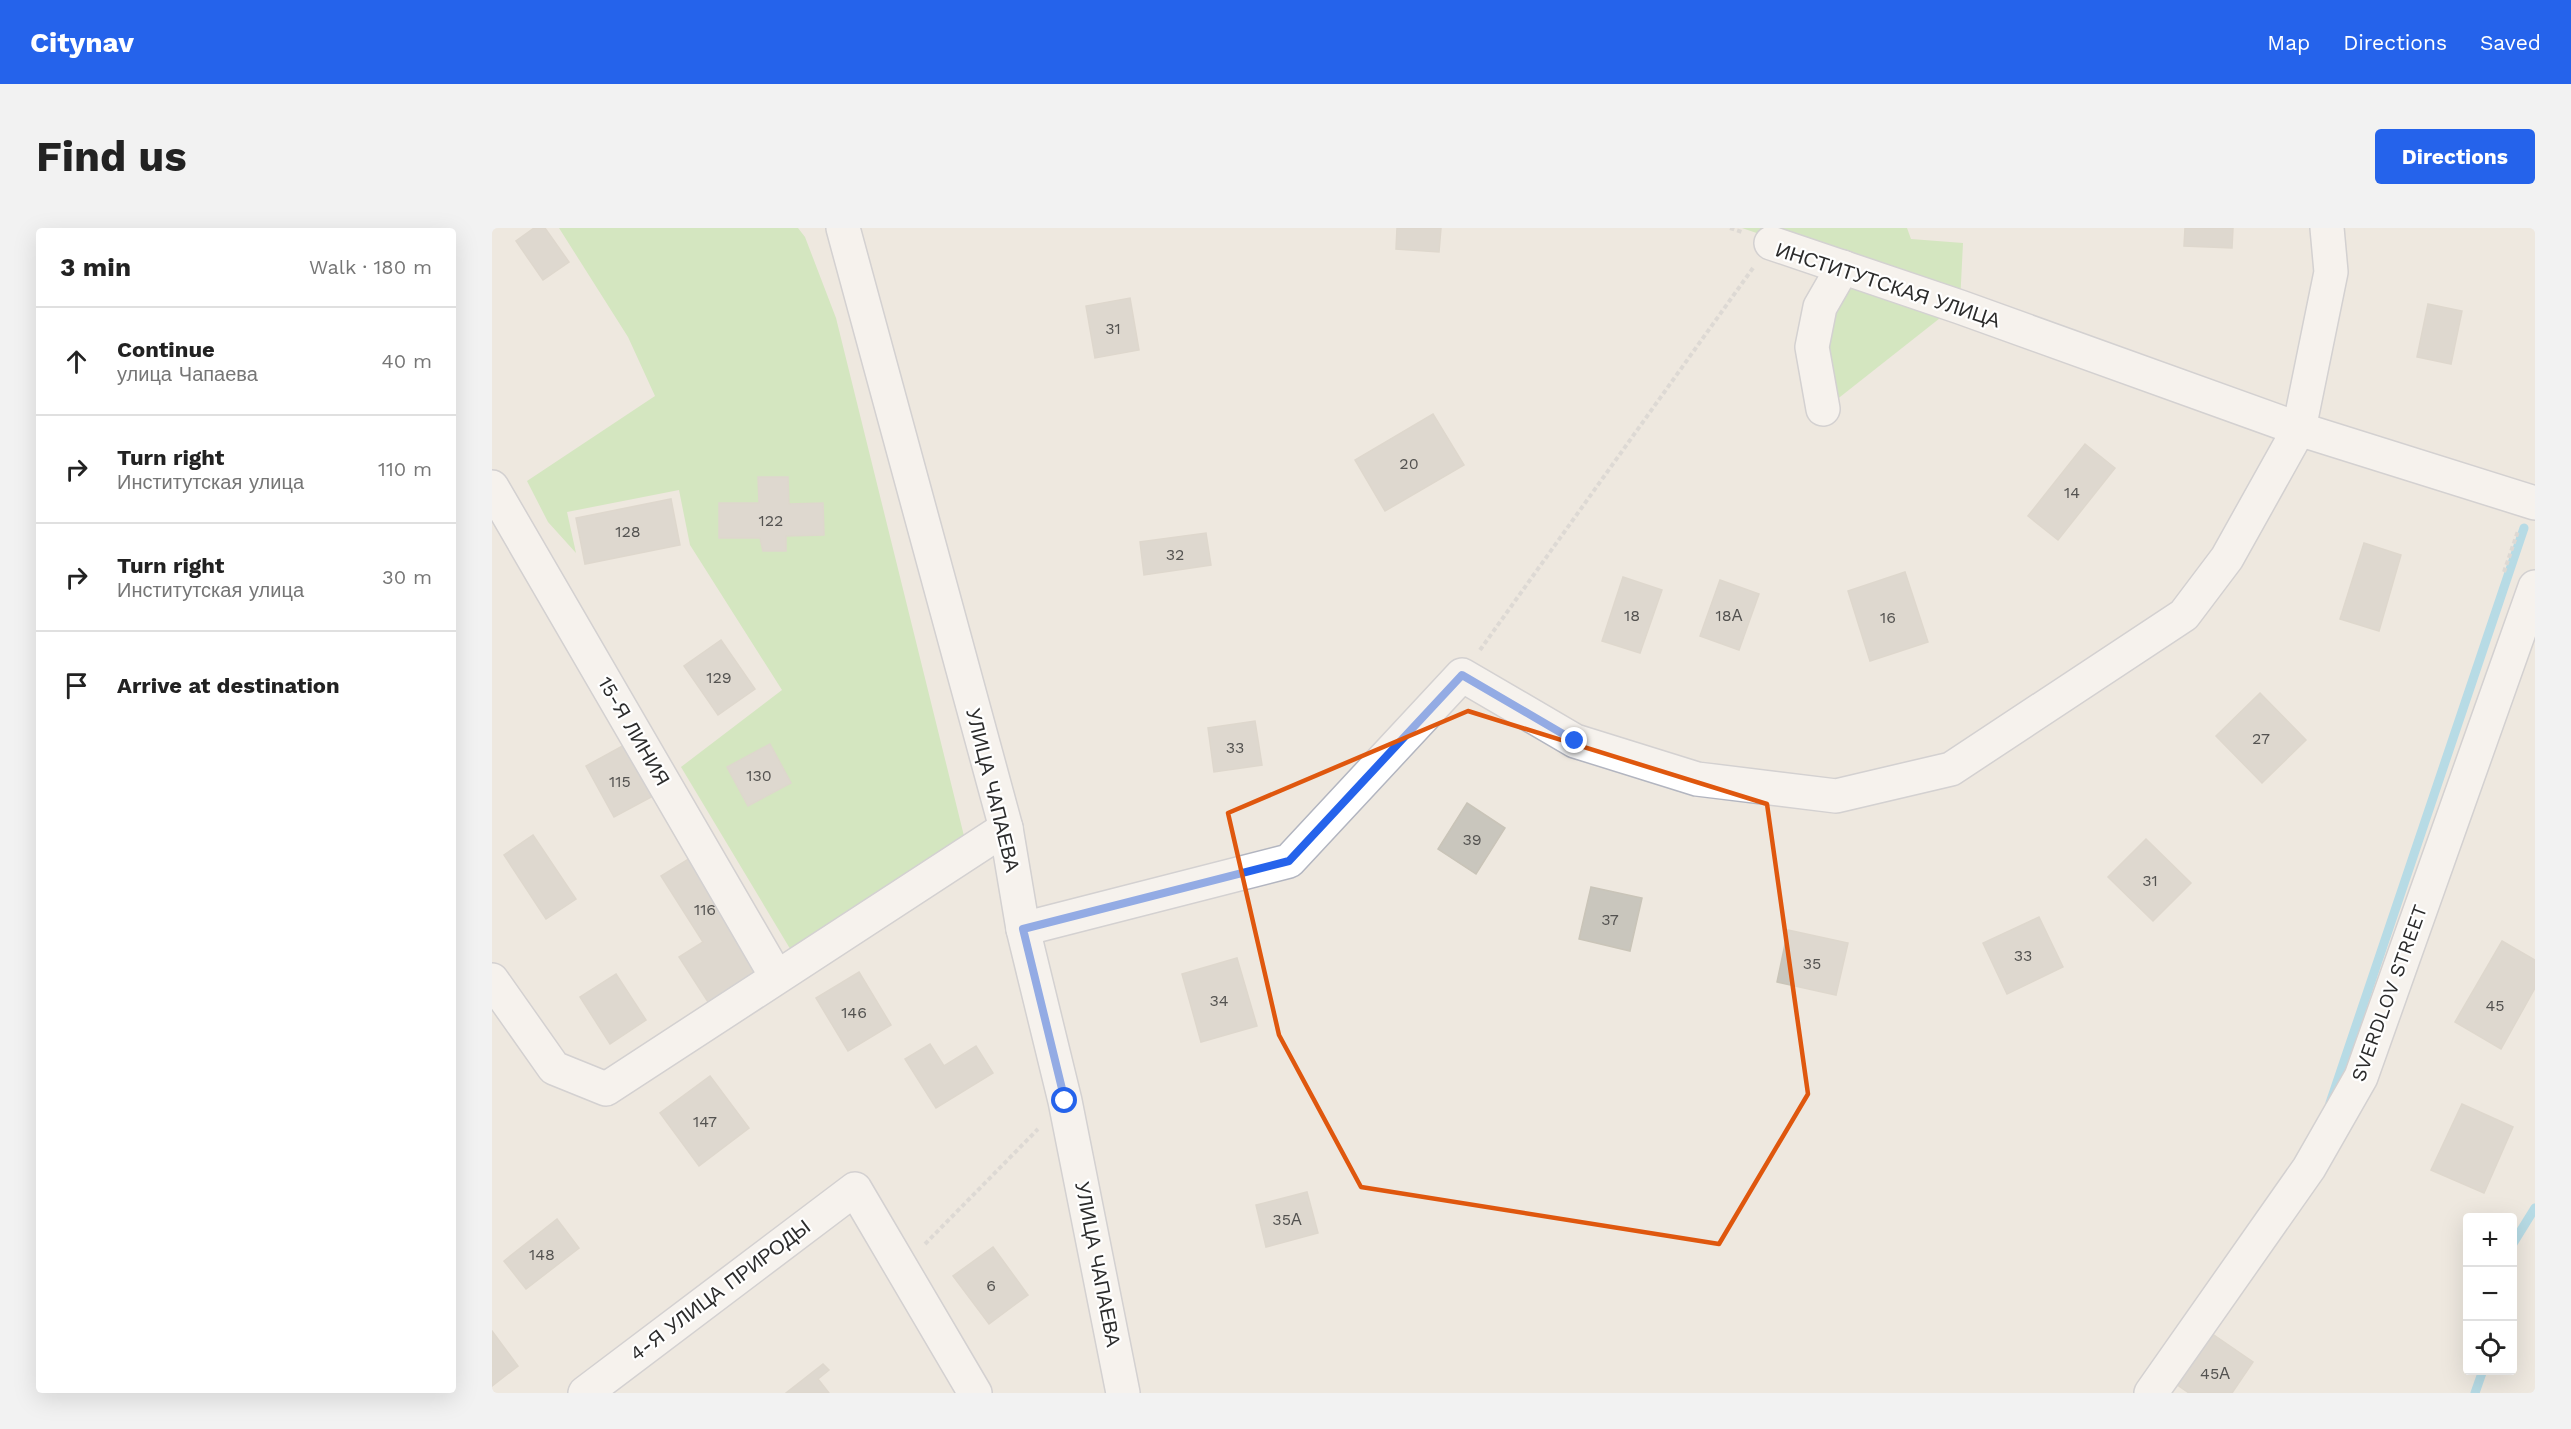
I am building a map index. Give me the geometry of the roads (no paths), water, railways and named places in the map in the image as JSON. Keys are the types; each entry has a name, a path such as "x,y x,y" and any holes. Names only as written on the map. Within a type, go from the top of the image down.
{"street":[{"name":"УЛИЦА ЧАПАЕВА","path":"843,228 1006,828 1023,929 1065,1101 1123,1393"},
{"path":"1023,929 1289,861 1462,675 1575,741 1697,778 1836,796 1951,769 2184,615 2227,558 2299,429 2331,272 2327,228"},
{"name":"ИНСТИТУТСКАЯ УЛИЦА","path":"1771,243 2299,429 2532,502"},
{"path":"1823,409 1812,347 1820,307 1843,267"},
{"name":"15-Я ЛИНИЯ","path":"492,487 776,976"},
{"name":"SVERDLOV STREET","path":"2151,1393 2309,1168 2361,1077 2535,587"},
{"path":"492,980 554,1068 606,1089 1006,828"},
{"name":"4-Я УЛИЦА ПРИРОДЫ","path":"585,1393 855,1189 902,1268 964,1388"}],"waterway":[{"path":"2330,1103 2524,528"},
{"path":"2517,1237 2535,1208"},
{"path":"2475,1393 2481,1375"}]}
